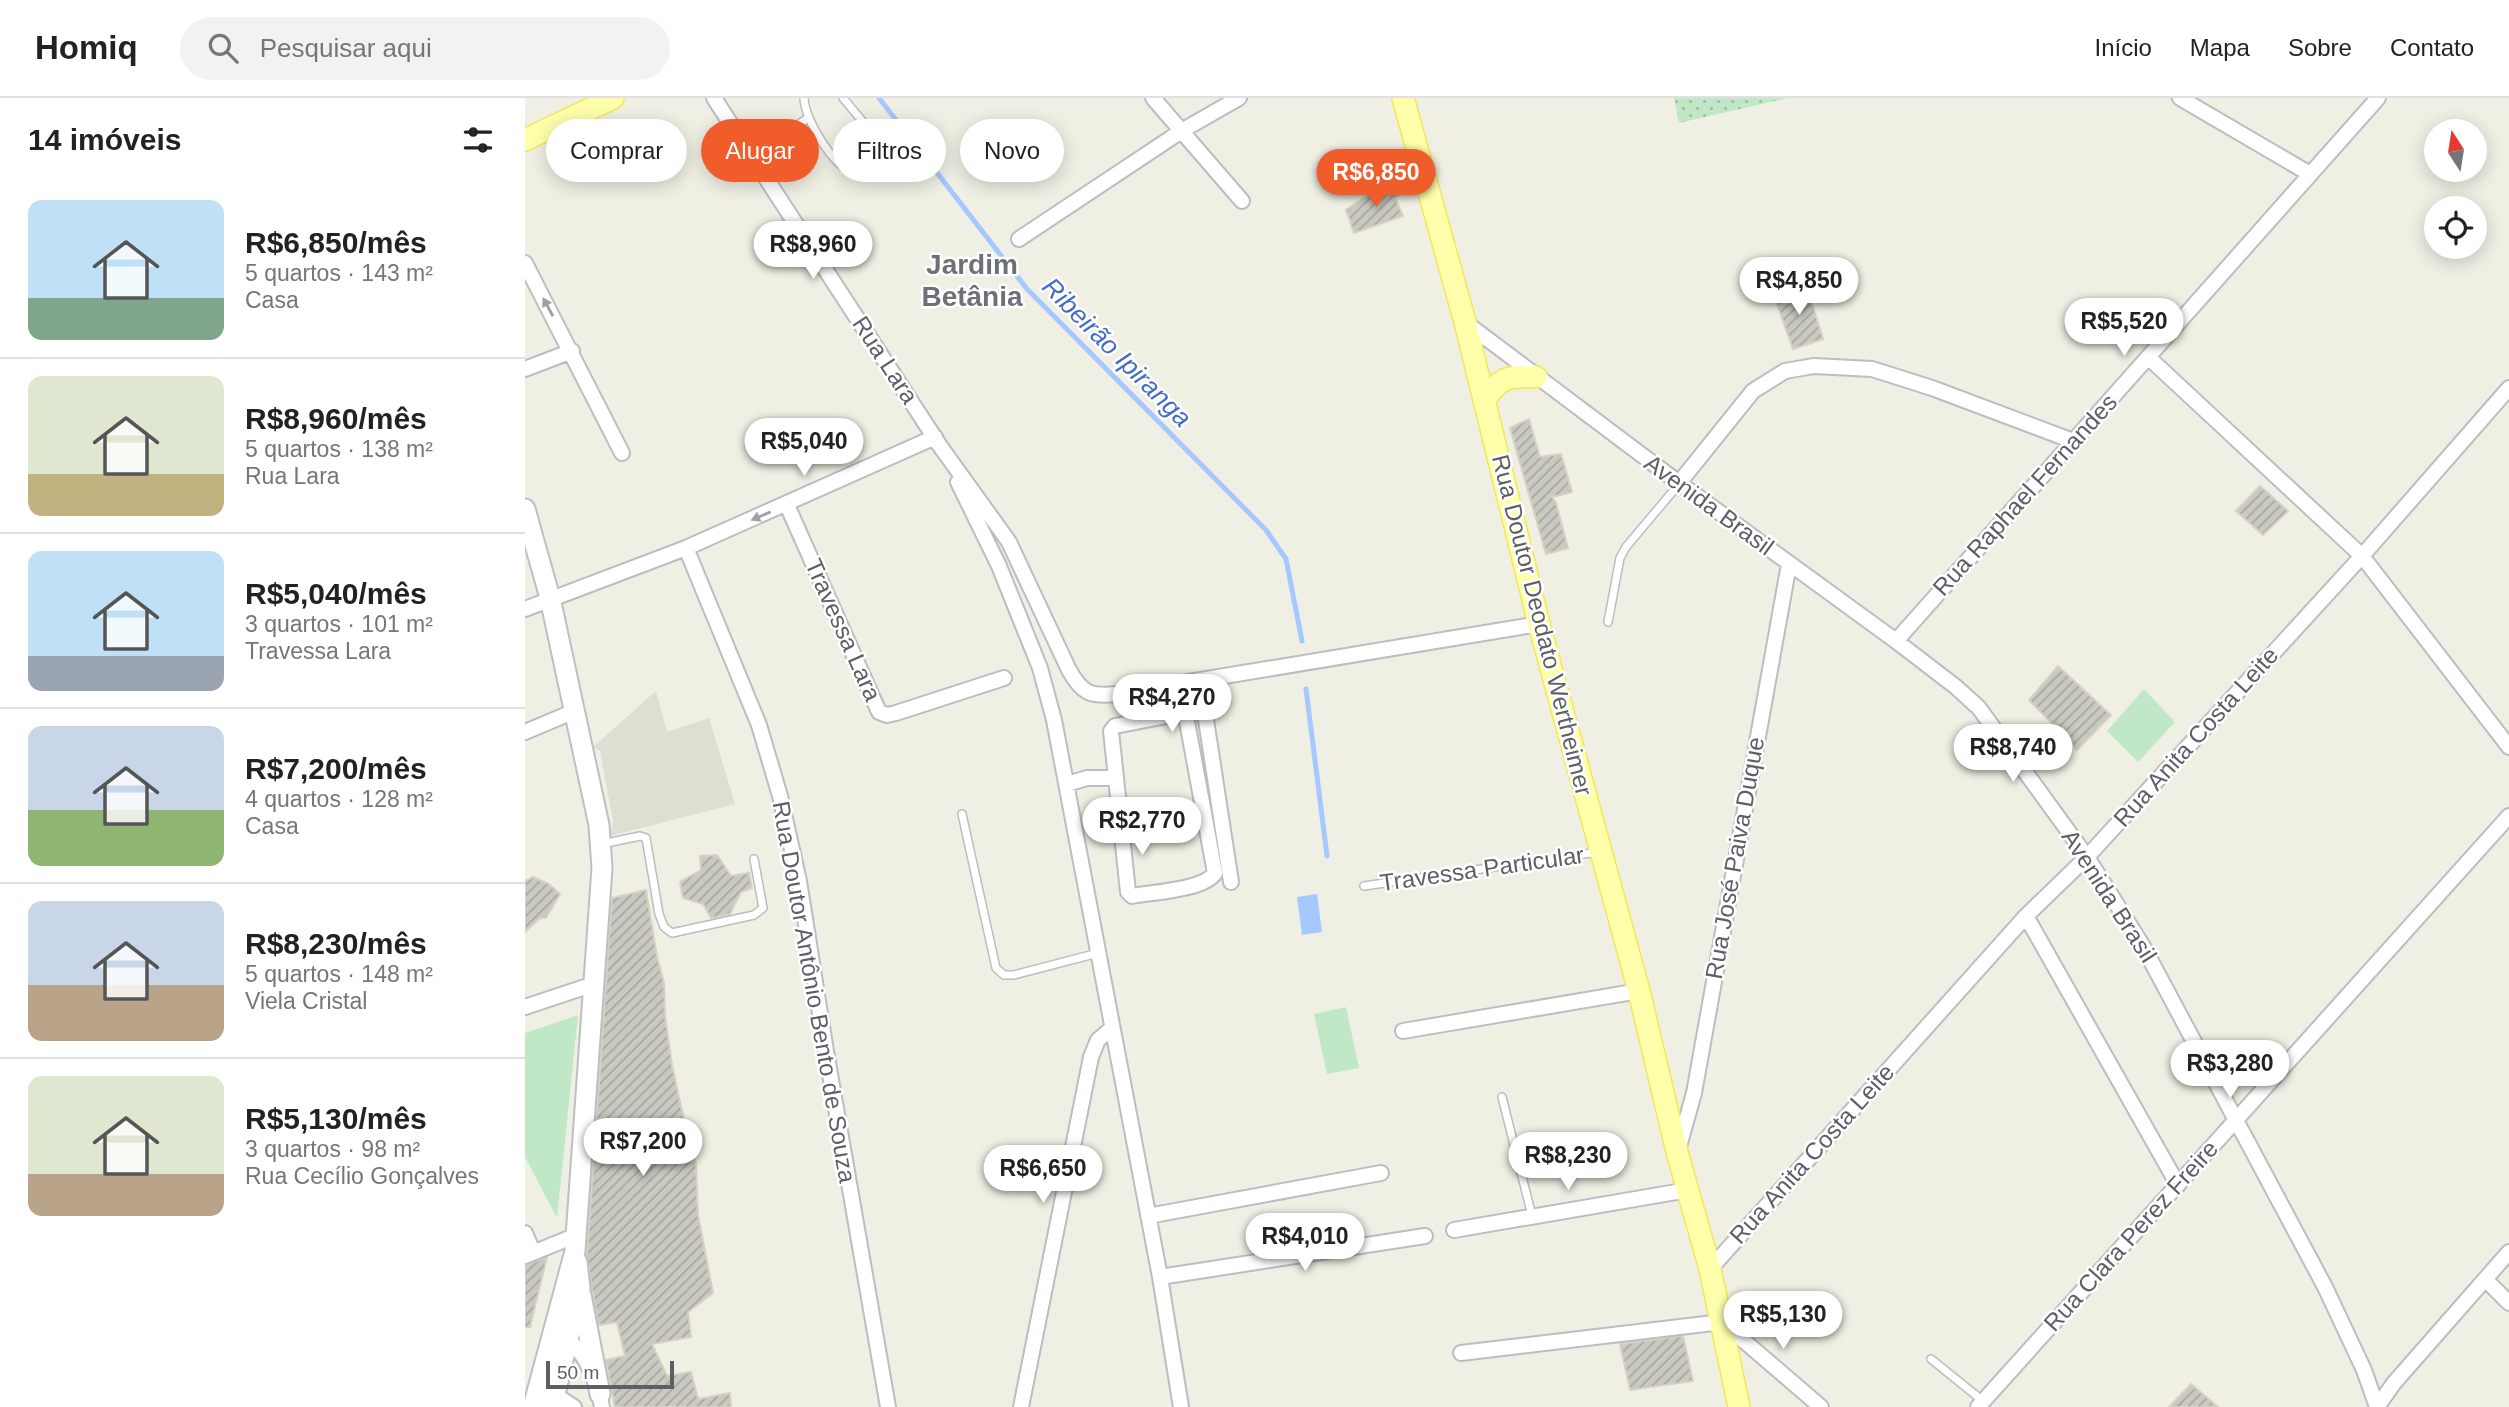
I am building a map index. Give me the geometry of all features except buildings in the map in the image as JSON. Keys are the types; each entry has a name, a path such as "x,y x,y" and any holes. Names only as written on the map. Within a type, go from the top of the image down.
{"main road":[{"path":"525,141 613,98"},
{"name":"Rua Doutor Deodato Wertheimer","path":"1403,98 1465,322 1539,624 1639,991 1677,1152 1710,1269 1739,1407"},
{"path":"1484,401 1495,384 1505,378 1536,377"},
{"path":"525,509 550,598 601,844 601,904 576,1243 560,1336 554,1400"},
{"path":"576,1243 580,1288 601,1401"},
{"path":"533,1407 538,1384 580,1288"}],"street":[{"name":"Rua Lara","path":"714,98 728,119"},
{"path":"1153,98 1242,201"},
{"path":"1019,239 1183,131 1239,98"},
{"path":"2180,98 2310,174"},
{"name":"Rua Raphael Fernandes","path":"1896,641 2378,98"},
{"name":"Rua Lara","path":"769,182 937,442"},
{"path":"525,263 622,453"},
{"name":"Avenida Brasil","path":"1465,322 1679,484 1896,641 1979,708 2087,857 2144,948 2325,1287 2364,1370 2377,1407"},
{"path":"525,369 572,351"},
{"path":"2148,356 2362,556 2509,747"},
{"path":"1679,484 1753,391 1785,371 1814,366 1872,369 2073,441"},
{"name":"Rua Anita Costa Leite","path":"1710,1269 2026,916 2087,857 2362,556 2509,388"},
{"path":"525,609 686,548 937,442"},
{"path":"937,442 1009,542 1077,683 1088,693 1102,695 1200,681 1539,624"},
{"path":"937,442 999,566 1040,668 1054,720 1160,1278 1181,1407"},
{"name":"Travessa Lara","path":"787,505 879,712 887,715 896,713 1005,678"},
{"name":"Rua Doutor Antônio Bento de Souza","path":"686,548 759,725 780,796 799,881 828,1065 888,1407"},
{"name":"Rua José Paiva Duque","path":"1677,1152 1694,1093 1789,564"},
{"path":"1200,681 1231,882"},
{"path":"525,732 575,711"},
{"path":"1177,714 1186,716 1215,873 1210,879 1199,884 1132,896 1128,892 1116,778 1111,731 1115,726 1177,714"},
{"path":"1067,784 1087,778 1116,778"},
{"name":"Rua Clara Perez Freire","path":"1980,1404 2509,817"},
{"path":"2026,916 2178,1185"},
{"path":"525,1007 594,984"},
{"path":"1403,1031 1639,991"},
{"path":"1021,1407 1090,1057 1098,1040 1112,1028"},
{"path":"1148,1216 1381,1172"},
{"path":"1454,1230 1688,1190"},
{"path":"525,1233 529,1254 576,1243"},
{"path":"1160,1278 1425,1236"},
{"path":"2377,1407 2394,1383 2509,1252"},
{"path":"2485,1279 2509,1303"},
{"path":"1461,1353 1722,1322 1821,1407"},
{"path":"560,1336 586,1363 601,1401"},
{"path":"538,1384 554,1400 574,1407"}],"lane":[{"path":"804,98 808,118 839,165 848,170 877,153 879,141 843,98"},
{"path":"1608,622 1620,558 1679,484"},
{"path":"962,814 996,968 1005,975 1014,975 1099,953"},
{"path":"601,844 640,836 646,838 659,915 664,927 673,933 754,915 762,908 754,859"},
{"name":"Travessa Particular","path":"1364,886 1600,851"},
{"path":"1502,1097 1532,1216"},
{"path":"1931,1359 1980,1404"}],"shaded area":[{"path":"656,691 667,732 709,718 735,804 610,836 613,821 600,751 593,747"}],"green space":[{"path":"1674,98 1788,98 1679,123"},
{"path":"2144,689 2175,722 2138,762 2107,731"},
{"path":"1346,1007 1359,1068 1327,1074 1314,1014"},
{"path":"578,1015 557,1218 525,1157 525,1033"}],"water":[{"path":"1317,894 1322,932 1302,935 1297,897"}],"waterway":[{"name":"Ribeirão Ipiranga","path":"879,98 1027,289 1266,530 1286,559 1302,641"},
{"path":"1306,689 1327,856"}],"district":[{"name":"Jardim Betânia","path":"972,280"}]}
